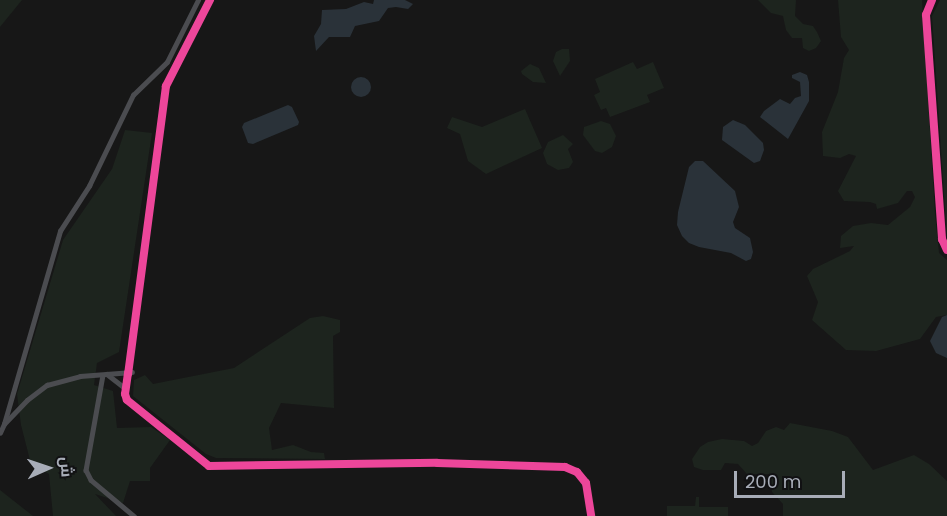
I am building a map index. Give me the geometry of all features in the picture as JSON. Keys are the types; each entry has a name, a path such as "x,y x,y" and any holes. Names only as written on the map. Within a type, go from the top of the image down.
{"street":[{"path":"0,433 60,231 89,186 134,95 167,62 198,0"},
{"path":"210,0 166,86 126,389 126,397 130,403 209,466 437,463 565,467 577,472 584,481 591,516"},
{"path":"932,0 926,15 942,239 947,250"},
{"path":"4,424 27,400 47,385 68,378 130,372"},
{"path":"105,374 126,389"},
{"path":"105,374 86,470 91,480 134,516"}],"shaded area":[{"path":"0,0 22,0 0,27"},
{"path":"374,0 405,0 413,4 408,9 388,8 379,21 355,26 350,37 329,37 316,51 314,36 321,24 322,10 346,9 364,2 373,4"},
{"path":"758,0 796,0 795,16 803,24 813,26 821,41 816,48 809,51 803,48 802,38 792,38 786,30 783,16 771,13"},
{"path":"838,0 922,0 935,214 939,253 947,260 947,315 936,317 920,339 876,351 846,350 812,320 818,302 807,276 813,269 850,251 854,246 840,248 841,236 853,226 871,223 888,225 910,207 915,197 912,191 907,191 898,203 877,209 876,204 870,202 844,201 838,191 856,156 849,154 840,158 823,156 822,132 838,92 844,58 849,50 841,37"},
{"path":"940,0 947,0 947,237 932,16"},
{"path":"569,49 570,61 560,76 553,61 556,52"},
{"path":"633,62 637,69 653,62 664,88 647,95 650,102 610,117 606,108 601,110 594,95 600,92 595,79"},
{"path":"530,64 539,68 546,83 533,82 522,74 521,71"},
{"path":"800,72 807,75 809,101 788,139 760,117 780,99 790,104 795,98 801,96 800,82 792,78 792,75"},
{"path":"361,77 368,80 371,87 368,94 361,97 354,94 351,87 354,80"},
{"path":"288,105 292,107 299,122 298,125 253,144 248,143 242,127 244,123"},
{"path":"525,109 542,148 486,174 468,161 460,134 447,128 452,117 482,127"},
{"path":"733,120 745,125 763,143 764,150 760,161 754,163 722,140 723,127"},
{"path":"601,121 610,124 616,136 612,147 602,153 595,151 583,135 584,127"},
{"path":"125,130 152,133 119,352 97,363 94,385 113,391 117,428 151,427 170,440 150,468 150,481 130,481 123,503 95,494 116,516 53,516 49,474 31,464 21,425 17,394 63,240 112,169"},
{"path":"563,135 573,144 568,149 573,162 569,168 558,170 547,164 543,153 548,142"},
{"path":"695,161 703,161 735,191 739,207 733,222 735,228 750,238 753,252 751,259 746,261 731,253 699,247 689,243 682,236 677,225 678,212 689,167"},
{"path":"947,315 947,358 936,353 930,341 942,317"},
{"path":"323,316 340,320 340,332 333,336 334,408 281,403 269,428 272,450 293,445 311,452 324,453 325,459 216,458 206,454 133,396 134,380 145,375 153,384 234,368 310,318"},
{"path":"790,423 832,431 848,437 873,470 914,455 929,464 947,481 947,516 783,516 783,504 772,492 769,474 747,474 738,464 725,463 721,470 703,470 694,467 692,459 700,447 708,442 722,439 744,441 752,446 758,443 766,431 776,427 784,430"},
{"path":"0,490 33,516 0,516"},
{"path":"696,497 699,497 699,507 728,507 728,516 667,516 667,506 695,506"}],"cycle path":[{"path":"210,0 166,86 125,394 127,400 209,466 437,463 565,467 577,472 586,483 591,516"},
{"path":"932,0 926,15 942,239 947,250"}]}
